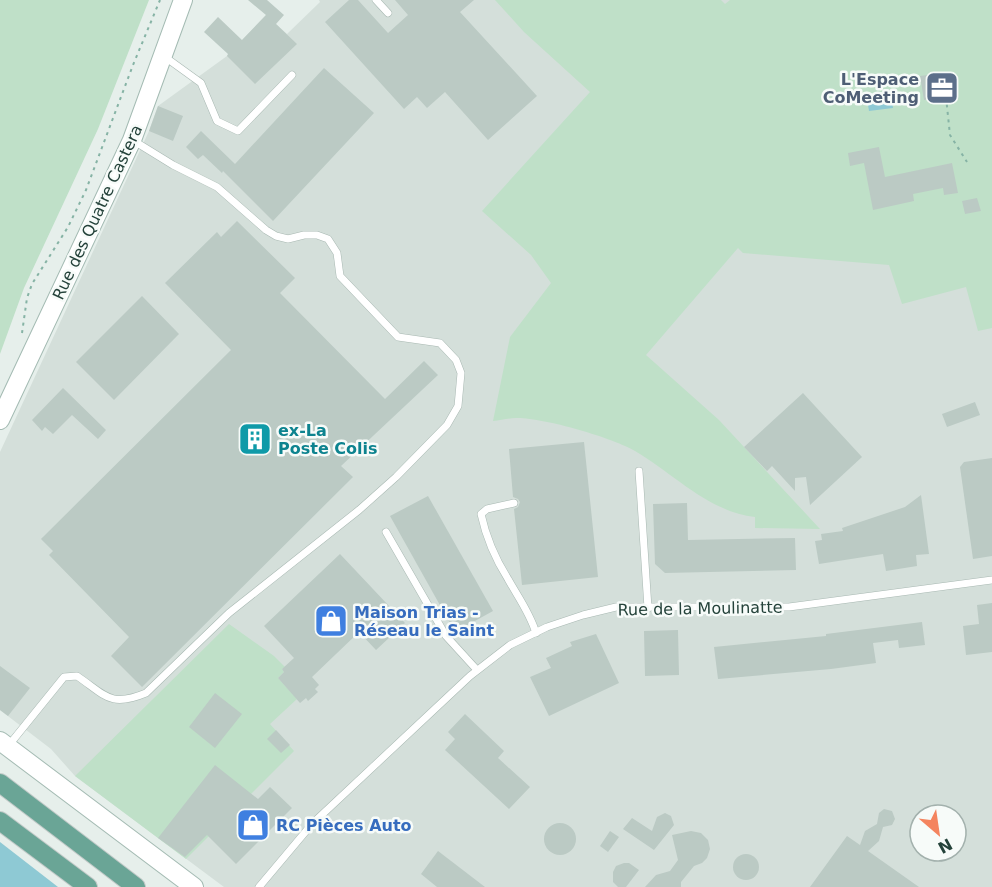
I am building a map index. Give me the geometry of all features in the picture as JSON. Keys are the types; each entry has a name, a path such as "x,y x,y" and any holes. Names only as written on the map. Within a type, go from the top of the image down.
{"main road":[{"path":"0,783 136,887"},
{"path":"0,821 88,887"}],"street":[{"name":"Rue des Quatre Castera","path":"0,420 132,140 183,0"},
{"path":"4,744 195,887"}],"lane":[{"path":"376,0 388,13"},
{"path":"162,56 201,83 217,121 238,131 292,75"},
{"path":"4,744 64,677 77,676 100,694 115,699 131,699 146,693 229,613 359,510 396,477 447,425 458,406 461,373 456,360 440,343 398,337 340,276 337,253 328,239 317,235 288,239 276,236 217,187 173,165 132,140"},
{"path":"639,471 648,608"},
{"path":"514,503 487,508 482,514 485,531 505,576 532,620 536,633"},
{"path":"386,532 446,636 477,670"},
{"name":"Rue de la Moulinatte","path":"259,887 312,824 477,670 510,645 536,633 590,613 616,608 789,607 992,579"}],"path":[{"path":"22,334 27,298 32,284 68,227 86,190 160,0"},
{"path":"946,97 950,135 967,162"}],"shaded area":[{"path":"319,0 992,0 992,887 224,887 75,776 51,749 0,710 0,452 149,131 158,106 227,56 266,15 287,34 320,2"}],"green space":[{"path":"0,0 149,0 98,129 24,288 0,354"},
{"path":"495,0 721,0 725,4 730,0 992,0 992,328 978,331 966,287 902,304 889,265 743,253 738,248 646,355 719,420 820,529 755,528 755,517 738,514 707,500 625,446 595,435 542,421 516,418 493,421 510,337 551,283 531,255 482,211 590,92 524,32"},
{"path":"229,624 274,656 285,667 282,669 284,672 278,678 297,699 270,724 294,751 186,859 75,776"}],"water":[{"path":"891,95 893,108 869,111 867,99"},
{"path":"0,842 58,887 0,887"}],"building":[{"path":"248,0 267,0 284,15 276,24 297,44 255,84 204,32 218,17 242,40 266,15"},
{"path":"349,0 358,0 388,33 408,15 395,0 474,0 460,12 537,96 488,140 445,92 427,108 417,97 404,109 325,22"},
{"path":"324,68 374,113 273,221 223,171 222,173 203,155 198,159 186,147 201,131 235,164"},
{"path":"952,72 955,96 924,100 920,76"},
{"path":"158,106 183,116 173,141 149,131"},
{"path":"879,147 885,177 952,163 958,193 944,195 943,188 913,194 914,201 873,210 864,163 850,166 848,153"},
{"path":"977,198 981,211 965,214 962,201"},
{"name":"ex-La Poste Colis","path":"237,221 295,278 280,293 385,399 424,361 438,375 341,466 353,477 142,687 111,656 129,637 49,555 53,551 41,539 231,350 165,283 217,232 221,237"},
{"path":"142,296 179,334 114,400 76,362"},
{"path":"63,388 106,430 98,439 72,415 53,434 45,427 42,431 32,420"},
{"path":"803,393 862,457 810,505 806,477 795,478 795,491 772,466 767,471 744,447"},
{"path":"975,402 980,415 947,427 942,414"},
{"path":"584,442 598,577 522,585 514,509 520,502 513,497 509,449"},
{"path":"992,458 992,556 973,559 960,467 964,462"},
{"path":"921,495 929,554 916,555 917,566 886,571 883,554 819,564 815,541 822,540 821,534 843,531 842,528 905,507"},
{"path":"428,496 493,611 455,632 390,516"},
{"path":"687,503 688,540 795,538 796,570 665,573 655,564 653,504"},
{"path":"340,554 405,623 376,650 359,632 312,677 319,685 315,689 318,692 308,701 306,698 300,703 278,678 284,672 282,669 294,658 264,626"},
{"path":"992,603 992,652 966,655 963,626 979,624 977,605"},
{"path":"922,622 925,645 899,648 898,640 873,643 876,663 718,679 714,647 826,636 826,634"},
{"path":"678,630 679,675 645,676 644,631"},
{"path":"596,634 619,683 549,716 530,677 551,668 546,658 572,646 570,642"},
{"path":"0,666 30,688 8,716 0,710"},
{"path":"215,693 242,714 215,748 189,727"},
{"path":"465,714 504,751 498,758 530,787 509,809 445,750 455,739 448,732"},
{"path":"276,730 290,745 281,753 267,739"},
{"path":"215,765 258,799 270,787 292,808 236,864 207,835 185,857 158,838"},
{"path":"884,809 892,811 895,819 892,825 883,827 879,841 868,851 919,887 810,887 847,836 860,845 865,831 877,824 879,813"},
{"path":"665,813 671,816 674,825 654,850 623,829 632,818 652,831 657,817"},
{"path":"560,823 571,828 576,839 571,850 560,855 549,850 544,839 549,828"},
{"path":"610,831 619,837 608,852 600,846"},
{"path":"691,831 701,833 708,840 710,849 707,858 694,866 681,882 681,887 645,887 656,875 670,871 678,860 672,835"},
{"path":"438,851 485,887 437,887 421,874"},
{"path":"746,854 755,858 759,867 755,876 746,880 737,876 733,867 737,858"},
{"path":"629,863 639,870 626,887 618,887 613,882 613,872 616,866"}],"place":[{"name":"L'Espace CoMeeting","path":"942,88"},
{"name":"ex-La Poste Colis","path":"255,439"},
{"name":"Maison Trias - Réseau le Saint","path":"331,621"},
{"name":"RC Pièces Auto","path":"253,825"}]}
